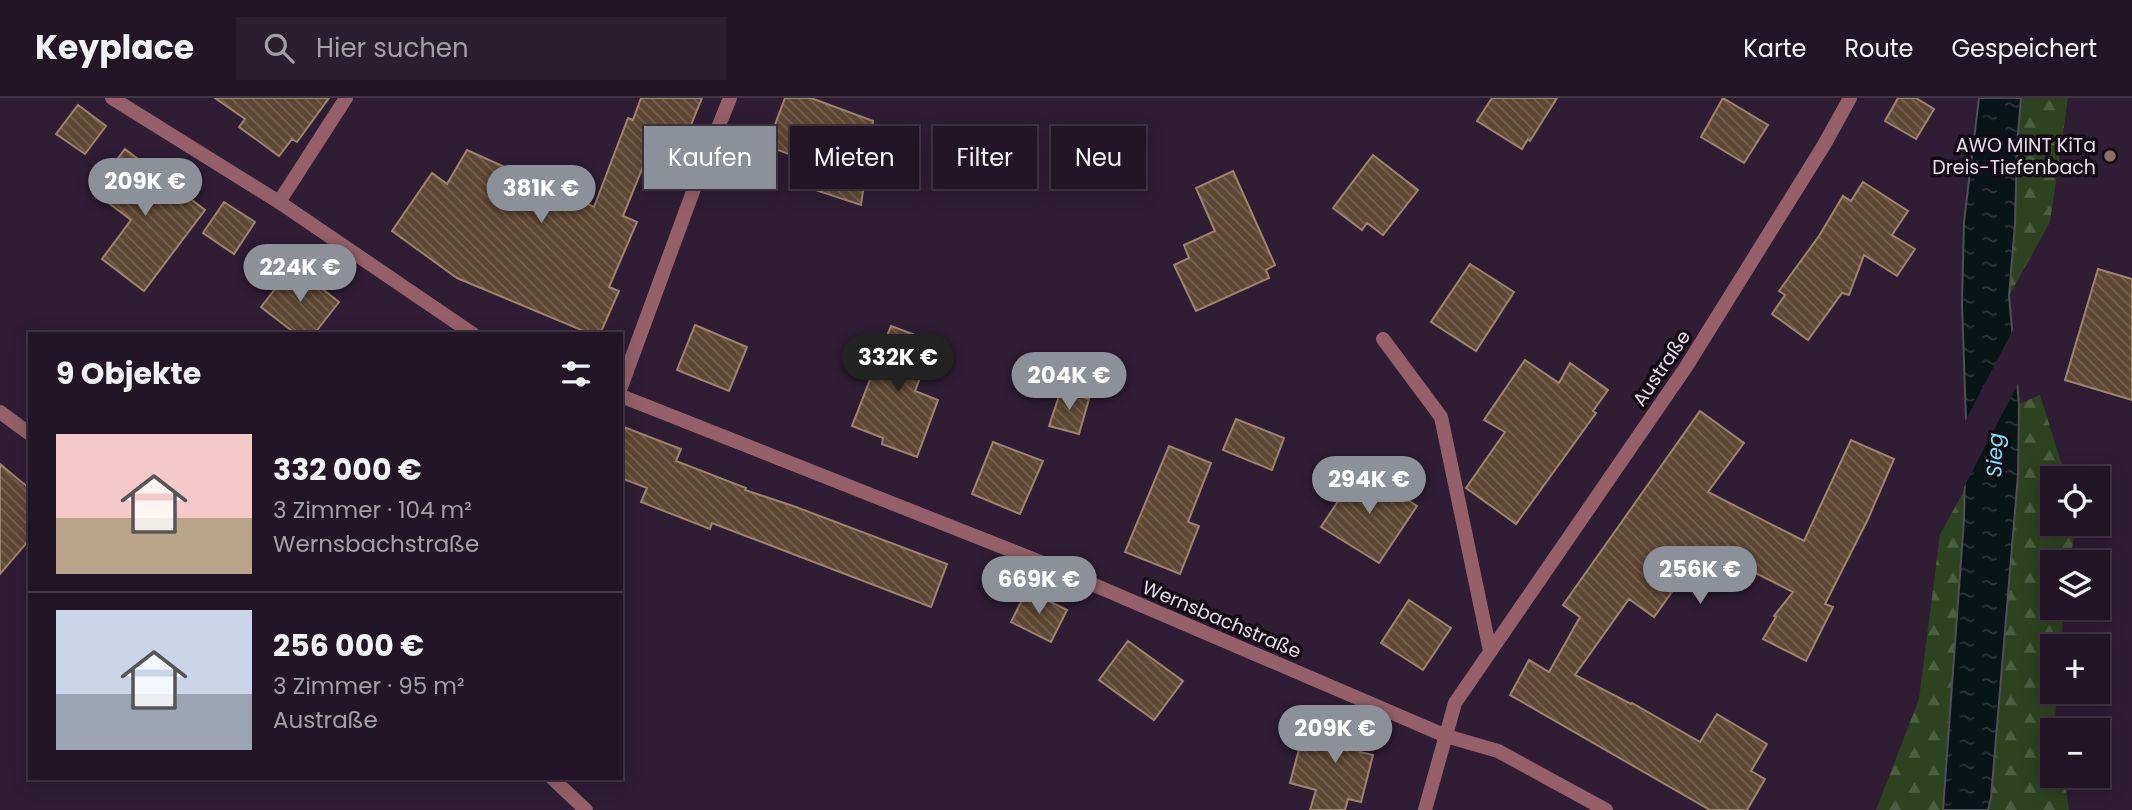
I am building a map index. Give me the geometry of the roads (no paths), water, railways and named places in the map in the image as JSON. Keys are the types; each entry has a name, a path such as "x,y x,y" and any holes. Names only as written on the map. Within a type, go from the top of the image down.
{"street":[{"path":"112,98 279,202 469,332"},
{"path":"279,202 345,98"},
{"path":"623,382 730,98"},
{"name":"Austraße","path":"1425,810 1455,703 1686,367 1824,145 1850,98"},
{"path":"1383,339 1441,417 1490,651"},
{"name":"Wernsbachstraße","path":"623,397 1043,563 1446,736 1498,751 1606,810"},
{"path":"0,412 28,433"},
{"path":"554,780 586,810"}],"water":[{"name":"Sieg","path":"1979,98 2021,98 2009,296 2019,404 2018,475 1991,798 1988,810 1943,810 1964,519 1964,222"}],"place":[{"name":"AWO MINT KiTa Dreis-Tiefenbach","path":"2110,156"}]}
